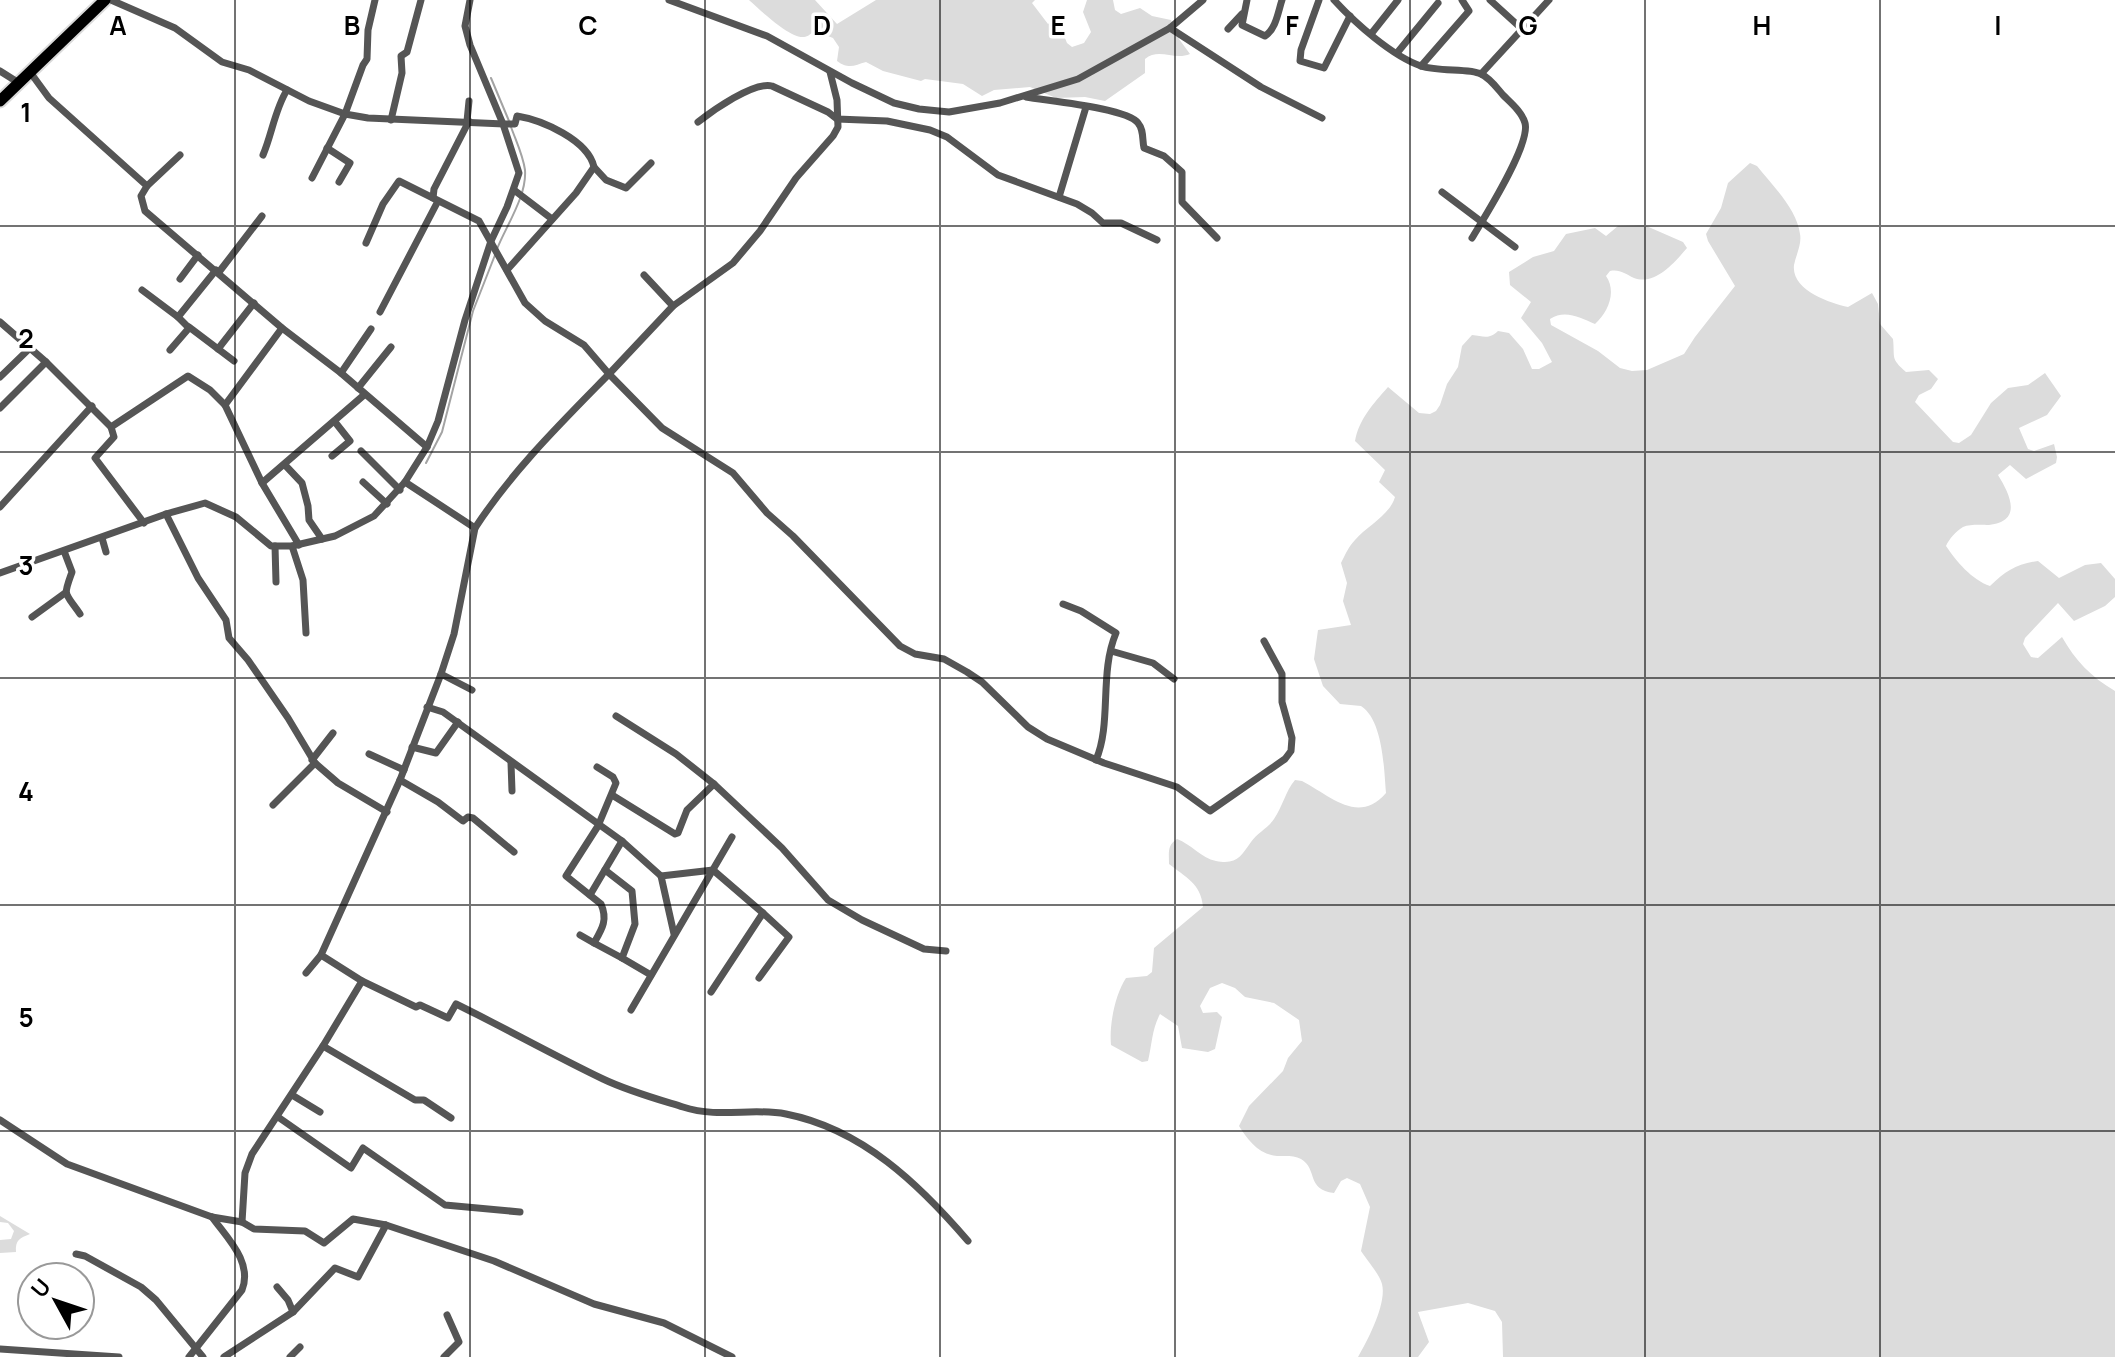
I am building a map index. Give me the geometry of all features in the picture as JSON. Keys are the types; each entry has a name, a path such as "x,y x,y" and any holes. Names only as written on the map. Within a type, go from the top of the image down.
{"main road":[{"path":"0,101 108,0"}],"street":[{"path":"108,0 175,28 222,62 249,70 345,114 391,120 504,124 515,124 517,116 546,122 585,150 606,180 626,188 651,163"},
{"path":"312,178 345,114 367,59 368,30 375,0"},
{"path":"391,120 402,73 401,56 407,52 421,0"},
{"path":"0,573 64,551 104,543 144,523 168,519 205,503 236,517 264,541 294,548 354,528 374,516 407,486 438,421 457,343 491,241 518,193 519,173 504,124 465,26 470,0"},
{"path":"669,0 767,36 830,72 894,103 933,111 970,110 1024,97 1091,73 1170,28 1198,2"},
{"path":"1247,0 1243,13 1244,27 1267,36 1276,22 1282,0"},
{"path":"1319,0 1300,61 1324,68 1350,16"},
{"path":"1334,0 1371,34 1421,66 1481,74 1519,112 1526,127 1517,156 1472,238"},
{"path":"1342,9 1350,0"},
{"path":"1371,34 1398,0"},
{"path":"1421,66 1469,11 1462,0"},
{"path":"1490,0 1522,29"},
{"path":"1481,74 1545,1"},
{"path":"1397,53 1438,3"},
{"path":"1228,29 1243,13"},
{"path":"1170,28 1261,87 1322,118"},
{"path":"0,71 24,78 147,186"},
{"path":"306,973 321,955 387,812 441,674 454,634 475,528 494,499 539,444 673,306 722,271 747,248 785,192 838,127 830,72"},
{"path":"698,122 711,111 766,84 837,119 887,121 930,130 947,137 1007,180 1059,197 1092,213 1103,223 1121,223 1157,240"},
{"path":"263,155 276,123 279,103 287,90"},
{"path":"1024,97 1127,115 1137,122 1144,148 1164,156 1180,169 1183,176 1182,202 1217,238"},
{"path":"380,312 436,200 434,189 468,121 469,101"},
{"path":"1059,197 1086,107"},
{"path":"327,148 350,163 339,182"},
{"path":"180,155 147,186 141,196 145,211 427,447"},
{"path":"507,270 576,193 594,167"},
{"path":"366,243 383,204 397,182 479,221 534,313 584,345 620,388 647,410 669,434 733,473 767,513 900,646 915,654 944,659 967,672 982,682 1028,727 1047,739 1096,760 1177,787 1210,811 1285,759 1292,746 1282,702 1282,674 1264,641"},
{"path":"1442,192 1515,247"},
{"path":"518,193 552,219"},
{"path":"178,317 262,216"},
{"path":"180,279 198,255"},
{"path":"644,275 673,306"},
{"path":"142,290 234,361"},
{"path":"218,349 254,303"},
{"path":"0,323 46,362 111,427 114,437 95,457 144,523"},
{"path":"170,350 189,327"},
{"path":"225,405 282,328"},
{"path":"341,373 371,329"},
{"path":"358,388 391,347"},
{"path":"0,377 30,348"},
{"path":"0,408 46,362"},
{"path":"111,427 188,376 210,390 225,405 294,548 303,580 306,633"},
{"path":"262,483 364,395"},
{"path":"0,507 92,406"},
{"path":"332,456 350,441 335,422"},
{"path":"361,451 407,486 475,528"},
{"path":"285,465 306,482 309,520 322,539"},
{"path":"363,482 387,504"},
{"path":"168,519 198,578 226,620 229,638 288,718 313,762 338,783 387,812"},
{"path":"275,546 276,582"},
{"path":"64,551 72,572 64,586 65,593 80,614"},
{"path":"32,617 65,593"},
{"path":"1063,604 1116,632 1105,679 1101,742 1096,760"},
{"path":"1111,651 1153,663 1174,679"},
{"path":"441,674 472,690"},
{"path":"427,707 443,712 458,722 622,841 661,876 674,934"},
{"path":"616,716 676,754 714,784 782,848 828,900 870,925 924,949 946,951"},
{"path":"412,747 436,753 458,722"},
{"path":"273,805 313,762 333,733"},
{"path":"369,754 404,770"},
{"path":"511,763 512,791"},
{"path":"594,943 604,926 601,904 566,875 598,826 616,783 613,777 597,767"},
{"path":"400,780 463,821 473,818 514,852"},
{"path":"612,795 675,834 687,810 714,784"},
{"path":"631,1010 732,837"},
{"path":"590,895 622,841"},
{"path":"605,870 632,891 635,924 622,958"},
{"path":"661,876 713,870 789,937 759,978"},
{"path":"711,992 763,913"},
{"path":"580,935 651,975"},
{"path":"321,955 362,981 416,1007 420,1005 448,1018 456,1004 605,1080 674,1104 709,1114 783,1113 848,1135 868,1147 928,1196 968,1241"},
{"path":"242,1222 247,1167 252,1154 362,981"},
{"path":"323,1046 415,1100 424,1100 451,1118"},
{"path":"292,1095 320,1112"},
{"path":"278,1117 351,1168 363,1148 445,1205 520,1212"},
{"path":"0,1120 61,1161 212,1217 242,1222 254,1229 305,1231 324,1243 353,1219 386,1225 494,1261 594,1304 664,1323 732,1357"},
{"path":"189,1357 242,1290 246,1276 245,1265 212,1217"},
{"path":"224,1357 293,1312 335,1268 358,1277 386,1225"},
{"path":"76,1254 141,1287 156,1300 203,1357"},
{"path":"277,1287 286,1296 293,1312"},
{"path":"444,1357 459,1342 447,1315"},
{"path":"290,1357 300,1347"},
{"path":"0,1349 119,1357"}],"shaded area":[{"path":"749,0 815,0 837,24 876,0 1035,0 1032,3 1048,24 1058,21 1067,43 1072,47 1084,43 1091,32 1083,12 1087,0 1113,0 1115,10 1121,14 1140,8 1152,16 1171,20 1190,54 1150,56 1145,59 1145,73 1105,101 1085,97 1056,98 1030,87 994,90 982,96 963,84 921,81 883,71 866,62 845,65 837,61 839,47 833,38 815,31 804,37 791,33"},
{"path":"1750,163 1757,166 1783,198 1798,225 1800,242 1794,265 1799,282 1813,294 1848,307 1872,293 1878,304 1880,324 1893,339 1894,357 1898,364 1906,372 1929,370 1938,379 1915,402 1953,442 1959,443 1971,435 1991,403 2008,388 2028,385 2045,373 2061,396 2047,415 2019,428 2028,449 2034,451 2054,444 2056,463 2026,479 2010,465 1998,475 2011,505 2007,518 1989,525 1963,527 1946,546 1971,575 1990,586 2012,569 2038,561 2059,578 2085,565 2101,563 2115,579 2115,597 2105,606 2074,621 2058,603 2023,644 2031,657 2038,658 2062,637 2084,667 2115,691 2115,1357 1503,1357 1502,1322 1495,1311 1468,1303 1418,1312 1429,1342 1418,1357 1358,1357 1376,1321 1383,1292 1379,1276 1361,1251 1370,1207 1360,1184 1347,1178 1341,1181 1334,1193 1325,1191 1316,1184 1301,1159 1265,1153 1250,1141 1239,1126 1249,1106 1283,1071 1288,1058 1302,1041 1299,1020 1274,1003 1245,997 1235,988 1222,983 1210,988 1200,1006 1203,1013 1217,1012 1222,1017 1215,1049 1208,1052 1182,1048 1178,1026 1160,1014 1148,1061 1142,1062 1111,1045 1116,1001 1126,978 1147,976 1152,972 1154,948 1203,907 1196,886 1169,864 1169,850 1174,841 1182,841 1211,859 1223,862 1234,860 1274,819 1295,780 1344,805 1355,807 1365,807 1386,793 1381,746 1374,722 1361,706 1340,704 1323,686 1314,659 1318,630 1351,625 1343,601 1347,583 1341,563 1344,557 1355,540 1383,515 1395,497 1379,482 1385,470 1355,441 1363,419 1372,406 1388,387 1419,413 1436,411 1458,367 1462,346 1472,335 1489,336 1498,331 1509,333 1523,349 1532,369 1552,362 1542,343 1521,318 1531,302 1510,285 1509,272 1533,257 1554,251 1566,234 1595,228 1606,236 1618,226 1644,225 1683,242 1687,248 1664,271 1649,279 1610,271 1606,276 1611,289 1610,302 1595,324 1561,315 1550,319 1551,325 1598,351 1620,368 1632,371 1647,370 1684,354 1735,286 1706,234 1721,208 1728,183"},
{"path":"0,1216 30,1234 19,1240 16,1252 0,1253 0,1240 11,1239 14,1231 8,1223 0,1222"}],"waterway":[{"path":"491,78 509,121"},
{"path":"497,249 525,180 523,159 511,127"},
{"path":"426,463 442,432 473,311 495,255"}]}
